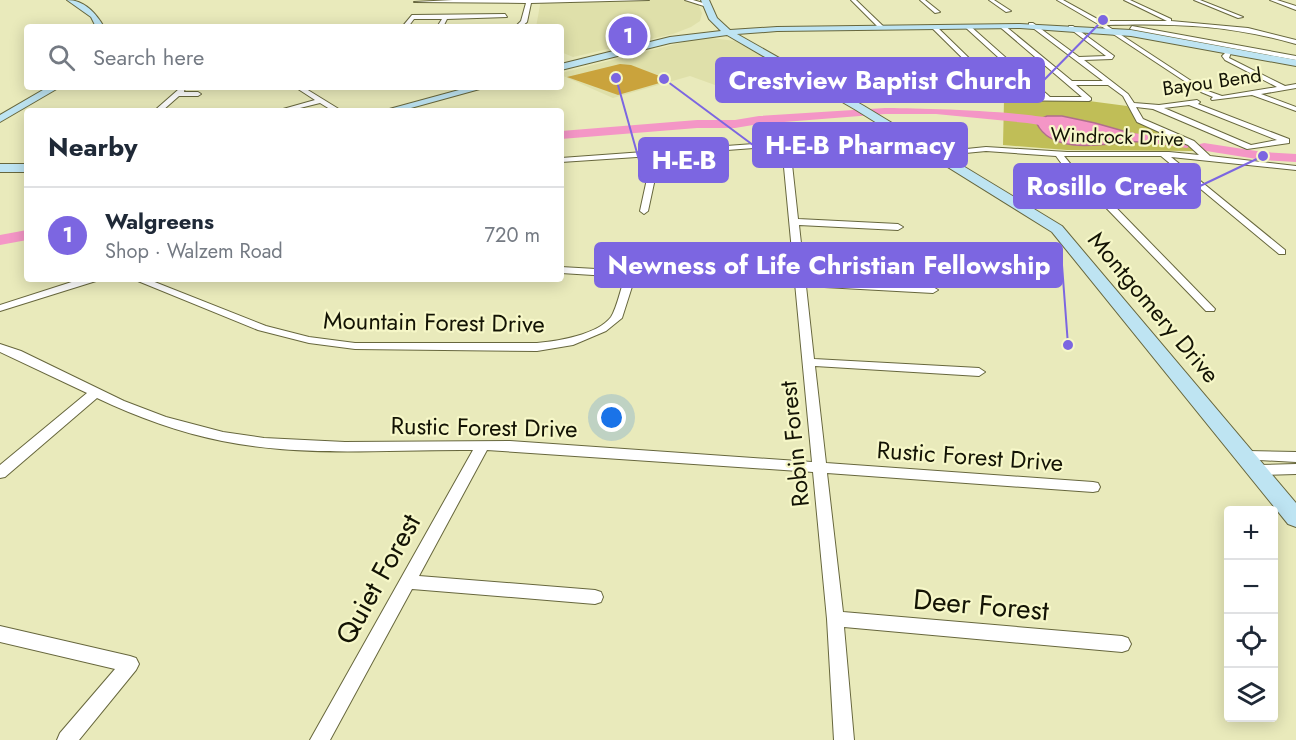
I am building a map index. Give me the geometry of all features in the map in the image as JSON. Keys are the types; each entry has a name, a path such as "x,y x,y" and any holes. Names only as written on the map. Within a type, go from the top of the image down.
{"main road":[{"path":"71,0 94,16 98,24"},
{"path":"707,6 717,24 753,30"},
{"path":"702,27 707,6"},
{"name":"Montgomery Drive","path":"717,24 727,32 937,154 1057,229 1296,518"},
{"path":"1033,25 1104,27 1296,61"},
{"path":"564,66 670,40 702,27 727,32 880,27 1033,25 1104,27 1155,34 1296,61"},
{"path":"702,27 743,41 745,34 753,30"},
{"path":"0,119 50,90"},
{"path":"399,108 470,90"},
{"path":"2,168 24,168"}],"street":[{"path":"455,2 499,0"},
{"path":"416,2 646,0"},
{"path":"687,0 707,6"},
{"path":"853,0 880,27"},
{"path":"922,0 937,12"},
{"path":"991,0 1008,11"},
{"path":"1059,0 1203,92 1222,98"},
{"path":"1126,0 1171,22"},
{"path":"1196,0 1240,16"},
{"path":"1272,0 1296,8"},
{"path":"522,24 529,1"},
{"path":"476,24 480,16"},
{"path":"407,24 412,17 505,16"},
{"path":"442,24 445,17"},
{"name":"Bayou Bend","path":"1104,27 1120,23 1171,22 1241,28 1296,42"},
{"path":"1120,23 1138,29 1296,61"},
{"path":"1033,25 1126,95 1140,120 1191,144 1207,158"},
{"path":"968,26 1049,100"},
{"path":"934,27 1004,97 1014,100 1089,99 1002,26"},
{"path":"1071,27 1112,57 1110,59 1077,59"},
{"path":"1230,51 1226,56 1227,59 1285,88"},
{"path":"1071,83 1109,83"},
{"name":"Bayou Bend","path":"1133,105 1155,107 1190,103 1296,86"},
{"path":"161,108 180,90"},
{"path":"303,90 333,108"},
{"path":"1252,93 1296,109"},
{"path":"177,94 198,94"},
{"path":"292,108 320,101"},
{"path":"1155,107 1250,147 1286,141 1190,103"},
{"path":"564,160 905,135"},
{"name":"Robin Forest","path":"786,145 835,619 844,740"},
{"name":"Windrock Drive","path":"937,154 986,149 1058,153 1163,154 1292,168"},
{"path":"1058,153 1070,169 1088,184 1210,309"},
{"path":"644,211 656,154"},
{"path":"1163,154 1282,252"},
{"path":"1292,168 1296,174"},
{"path":"794,222 898,227"},
{"name":"Mountain Forest Drive","path":"146,282 262,328 309,340 356,346 537,347 568,343 602,329 616,318 631,274 564,270"},
{"path":"0,308 82,282"},
{"path":"800,283 933,290"},
{"name":"Rustic Forest Drive","path":"0,348 42,365 153,418 186,428 263,443 346,448 483,445 1093,487"},
{"path":"808,362 979,372"},
{"path":"0,473 96,392"},
{"name":"Quiet Forest","path":"320,740 483,445"},
{"path":"1247,456 1296,457"},
{"path":"1258,470 1296,470"},
{"path":"408,582 595,597"},
{"name":"Deer Forest","path":"835,619 1122,644"},
{"path":"0,634 130,664 68,740"}],"shaded area":[{"path":"541,0 696,0 702,13 700,21 673,34 573,57 564,53 564,24 537,24"},
{"path":"711,38 736,41 808,82 757,89 726,89 690,76 613,98 564,76 564,72 688,41"},
{"path":"1004,100 1089,101 1127,106 1138,122 1184,142 1195,151 1067,150 1003,145"},
{"path":"1047,116 1062,116 1095,123 1159,141 1093,145 1066,144 1044,134 1037,124 1040,119"}],"building":[{"path":"633,31 648,36 623,42 608,37"},
{"path":"620,64 631,65 670,80 618,95 567,77"}],"waterway":[{"path":"564,135 697,124 735,124 759,120 885,111 936,111 1066,125"},
{"path":"1133,137 1187,144"},
{"path":"1204,147 1263,156 1296,158"},
{"path":"0,240 24,236"}],"place":[{"name":"Crestview Baptist Church","path":"1103,20"},
{"name":"Walgreens","path":"628,36"},
{"name":"H-E-B","path":"616,78"},
{"name":"H-E-B Pharmacy","path":"664,79"},
{"name":"Rosillo Creek","path":"1263,156"},
{"name":"Newness of Life Christian Fellowship","path":"1068,345"}]}
